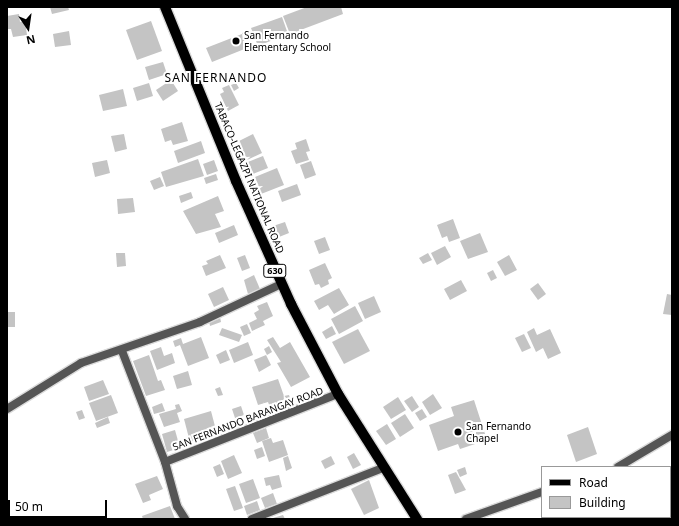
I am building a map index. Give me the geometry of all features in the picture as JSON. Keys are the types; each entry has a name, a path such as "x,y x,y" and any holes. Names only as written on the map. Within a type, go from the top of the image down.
{"main road":[{"name":"TABACO-LEGAZPI NATIONAL ROAD","path":"165,7 281,284 338,394 383,468 417,519"}],"street":[{"path":"7,409 81,363 122,351 200,322 281,284"},
{"name":"SAN FERNANDO BARANGAY ROAD","path":"122,351 165,462 177,506 184,519"},
{"name":"SAN FERNANDO BARANGAY ROAD","path":"165,462 338,394"},
{"path":"620,466 672,435"},
{"path":"252,519 383,468"},
{"path":"466,519 541,492"}],"building":[{"path":"50,7 68,7 69,10 52,14"},
{"path":"307,7 341,7 343,14 290,34 283,16"},
{"path":"19,14 20,22 25,21 27,35 13,37 11,29 8,29 7,16"},
{"path":"282,17 288,34 258,46 251,28"},
{"path":"151,21 162,51 137,60 126,30"},
{"path":"250,30 253,38 246,41 242,33"},
{"path":"69,31 71,45 55,47 53,34"},
{"path":"242,34 247,48 212,62 206,48"},
{"path":"163,62 167,74 149,80 145,67"},
{"path":"171,80 178,91 163,101 156,90"},
{"path":"149,83 153,96 137,101 133,88"},
{"path":"236,83 239,88 234,91 231,85"},
{"path":"229,85 239,105 228,111 220,94 224,92 222,88"},
{"path":"123,89 127,106 103,111 99,95"},
{"path":"182,122 188,141 173,145 171,140 165,142 161,129"},
{"path":"124,134 127,149 115,152 111,136"},
{"path":"253,134 262,153 247,160 239,141"},
{"path":"306,139 310,151 306,152 309,160 296,164 291,151 297,149 295,143"},
{"path":"201,141 205,153 178,163 174,151"},
{"path":"263,156 268,168 253,174 248,162"},
{"path":"198,159 204,176 166,187 161,172"},
{"path":"107,160 110,173 95,177 92,163"},
{"path":"214,160 218,171 207,175 203,164"},
{"path":"311,161 316,175 305,179 300,165"},
{"path":"277,168 284,185 261,194 255,177"},
{"path":"216,174 218,180 206,184 204,178"},
{"path":"160,177 164,186 154,190 150,181"},
{"path":"297,184 301,195 282,202 278,191"},
{"path":"191,192 193,198 181,203 179,196"},
{"path":"218,196 224,211 215,214 221,227 196,234 183,211"},
{"path":"133,198 135,212 118,214 117,199"},
{"path":"453,219 460,238 449,242 447,236 442,238 437,225"},
{"path":"285,222 289,233 274,239 270,227"},
{"path":"234,225 238,235 219,243 215,233"},
{"path":"480,233 488,252 468,259 460,241"},
{"path":"325,237 330,250 319,254 314,241"},
{"path":"445,246 451,257 437,265 431,253"},
{"path":"116,253 125,253 126,266 117,267"},
{"path":"428,253 432,260 423,264 419,258"},
{"path":"220,255 226,268 206,276 202,266 208,264 206,261"},
{"path":"245,255 250,268 242,271 237,258"},
{"path":"509,255 517,270 505,276 497,262"},
{"path":"325,263 332,278 328,280 329,284 321,288 319,284 315,285 309,270"},
{"path":"493,270 497,278 491,281 487,273"},
{"path":"254,275 260,289 248,294 244,280"},
{"path":"461,280 467,291 450,300 444,289"},
{"path":"538,283 546,294 538,300 530,289"},
{"path":"223,287 229,300 214,307 208,294"},
{"path":"339,288 349,305 334,314 328,305 319,310 314,301"},
{"path":"667,294 672,295 672,315 663,314"},
{"path":"374,296 381,312 365,319 358,303"},
{"path":"267,302 273,316 263,321 265,325 252,331 249,323 257,319 254,313 259,310 257,306"},
{"path":"355,306 363,321 339,334 331,319"},
{"path":"7,312 15,312 15,327 7,327"},
{"path":"220,317 221,322 210,326 209,321"},
{"path":"247,324 251,333 244,336 240,327"},
{"path":"332,326 336,334 326,339 322,332"},
{"path":"222,328 242,335 239,342 219,335"},
{"path":"534,328 537,335 550,329 561,353 548,359 543,348 536,352 527,332"},
{"path":"358,329 370,351 344,364 332,342"},
{"path":"524,334 531,348 522,352 515,338"},
{"path":"201,337 209,358 188,366 180,345 175,347 173,341 181,338 183,344"},
{"path":"273,337 280,348 290,342 310,377 291,387 277,363 281,362 267,340"},
{"path":"248,342 253,355 234,363 229,350"},
{"path":"269,346 272,352 267,355 264,349"},
{"path":"161,347 164,356 172,353 175,363 157,370 150,351"},
{"path":"226,350 230,360 220,364 216,355"},
{"path":"149,355 158,381 161,380 165,390 146,396 133,361"},
{"path":"266,355 271,365 259,372 254,360"},
{"path":"188,371 192,385 177,389 173,376"},
{"path":"278,379 284,396 289,395 293,408 273,415 268,402 258,405 252,387"},
{"path":"103,380 109,394 89,401 84,387"},
{"path":"220,387 223,395 218,396 215,389"},
{"path":"433,394 442,408 430,415 422,402"},
{"path":"111,395 118,413 96,421 89,403"},
{"path":"412,396 419,407 412,412 404,401"},
{"path":"398,397 406,410 391,419 383,407"},
{"name":"San Fernando Chapel","path":"474,400 487,440 460,449 458,444 438,451 429,425 454,416 451,407"},
{"path":"162,403 165,411 154,414 152,407"},
{"path":"179,404 182,411 177,413 180,422 164,427 159,414 176,409 175,405"},
{"path":"241,406 244,415 235,418 232,409"},
{"path":"422,409 427,417 420,421 415,413"},
{"path":"82,410 85,418 79,420 76,412"},
{"path":"211,411 217,434 190,442 184,419"},
{"path":"405,414 414,428 400,437 391,423"},
{"path":"108,417 110,423 97,428 95,423"},
{"path":"387,424 396,439 386,445 376,431"},
{"path":"588,427 597,454 576,462 567,435"},
{"path":"266,428 269,438 257,443 253,433"},
{"path":"175,430 180,448 167,452 162,434"},
{"path":"271,438 273,443 283,440 288,455 269,462 262,441"},
{"path":"262,447 265,456 257,459 254,450"},
{"path":"354,453 361,465 353,469 347,457"},
{"path":"234,455 242,473 228,479 221,461"},
{"path":"288,456 292,468 286,471 283,458"},
{"path":"331,456 335,464 325,469 321,461"},
{"path":"220,464 224,474 217,477 213,467"},
{"path":"465,467 467,474 460,477 457,470"},
{"path":"456,472 466,490 455,494 448,475"},
{"path":"279,475 282,487 272,490 270,485 266,486 264,478"},
{"path":"157,476 163,489 149,495 151,500 143,503 135,484"},
{"path":"253,479 260,498 246,503 239,484"},
{"path":"369,480 379,508 364,515 351,489"},
{"path":"235,486 243,508 234,511 226,489"},
{"path":"273,493 277,504 265,508 261,498"},
{"path":"257,501 260,510 247,515 244,506"},
{"path":"170,506 175,519 143,519 142,516"},
{"path":"283,515 285,519 273,518"},
{"path":"566,518 596,519 567,519"}],"place":[{"name":"San Fernando Elementary School","path":"236,41"},
{"name":"San Fernando Chapel","path":"458,432"}],"district":[{"name":"SAN FERNANDO","path":"216,78"}]}
